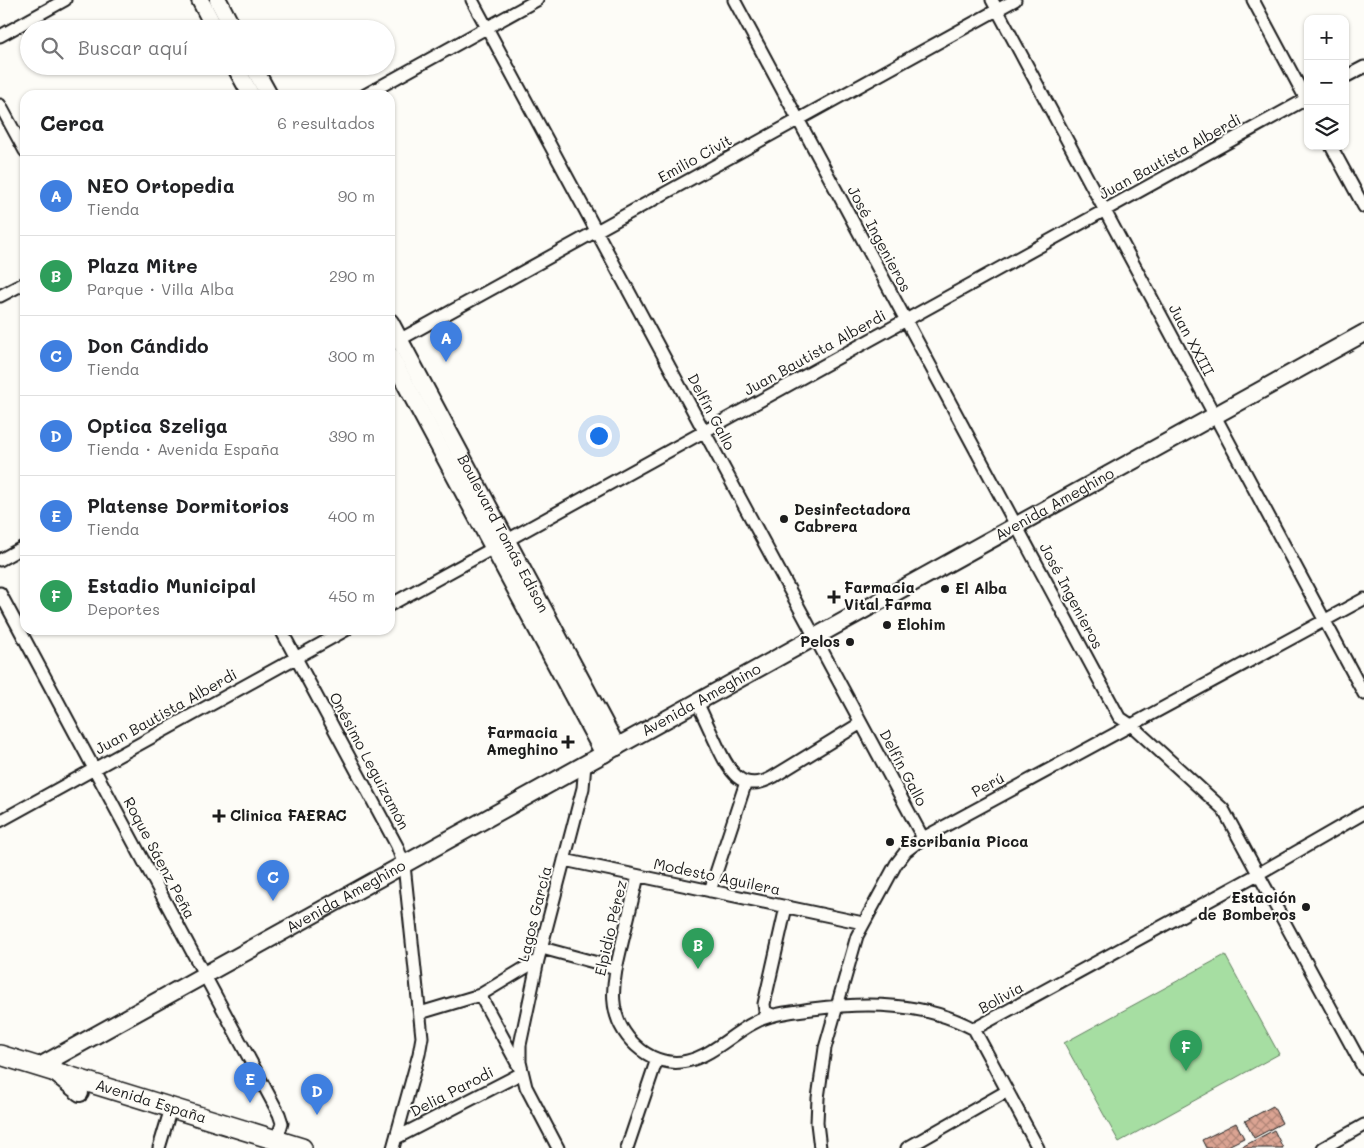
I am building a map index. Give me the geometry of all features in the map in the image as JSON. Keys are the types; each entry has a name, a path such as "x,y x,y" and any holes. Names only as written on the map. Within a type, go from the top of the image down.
{"main road":[{"path":"200,0 210,20"},
{"path":"218,0 228,20"},
{"path":"240,75 248,90"},
{"path":"258,75 266,90"},
{"name":"Avenida Ameghino","path":"48,1065 205,974 1364,333"},
{"name":"Boulevard Tomás Edison","path":"395,342 610,750"},
{"name":"Boulevard Tomás Edison","path":"395,364 500,544"},
{"name":"Avenida España","path":"0,1055 48,1065 253,1146 272,1146 277,1140"},
{"path":"48,1065 80,1093"},
{"name":"Avenida España","path":"0,1068 80,1093 277,1140 302,1148"}],"street":[{"path":"29,20 65,0"},
{"name":"Delfín Gallo","path":"472,0 923,838"},
{"path":"374,90 537,0"},
{"name":"José Ingenieros","path":"734,0 1119,717 1132,725 1223,809 1364,1069"},
{"name":"Emilio Civit","path":"395,342 798,120 995,5 1015,0"},
{"path":"1252,0 1304,95"},
{"name":"Juan XXIII","path":"995,5 1364,694"},
{"path":"0,36 20,25"},
{"path":"1349,76 1364,67"},
{"name":"Juan Bautista Alberdi","path":"395,602 1304,102"},
{"path":"0,105 20,142"},
{"path":"1333,150 1364,207"},
{"path":"0,296 20,286"},
{"path":"0,560 20,549"},
{"name":"Roque Sáenz Peña","path":"0,593 20,630"},
{"name":"Perú","path":"820,1148 817,1123 820,1080 826,1042 836,1006 863,923 896,864 906,851 923,838 1364,599"},
{"name":"Roque Sáenz Peña","path":"22,635 280,1116 281,1125 277,1140"},
{"name":"Onésimo Leguizamón","path":"284,635 397,846 404,864 422,1037 395,1143"},
{"name":"Juan Bautista Alberdi","path":"0,821 337,635"},
{"path":"697,702 728,767 737,778 746,782 769,780 861,722"},
{"name":"Lagos García","path":"522,1073 520,1057 521,1040 538,960 584,785 585,764"},
{"path":"710,891 746,782"},
{"name":"Bolivia","path":"657,1059 675,1062 693,1060 760,1020 772,1015 836,1006 871,1004 913,1008 954,1020 974,1029 1258,874 1364,813"},
{"name":"Modesto Aguilera","path":"564,860 863,923"},
{"name":"Elpidio Pérez","path":"638,876 616,968 613,994 618,1020 625,1033 645,1053 657,1059"},
{"path":"772,1015 765,1012 764,1004 786,907"},
{"path":"542,948 616,968"},
{"path":"420,1013 480,995 538,960"},
{"name":"Lagos García","path":"480,995 522,1073 530,1097 558,1148"},
{"path":"974,1029 1038,1148"},
{"path":"627,1148 657,1059"},
{"name":"Delia Parodi","path":"395,1143 522,1073"},
{"path":"907,1148 1007,1091"},
{"path":"159,1148 169,1114"},
{"path":"1323,1148 1343,1143 1364,1125"}],"green space":[{"path":"1225,955 1279,1054 1119,1142 1064,1043"}],"building":[{"path":"1273,1106 1282,1123 1254,1138 1245,1121"},
{"path":"1236,1123 1244,1138 1224,1148 1206,1148 1202,1140"},
{"path":"1274,1130 1283,1148 1240,1148"}],"place":[{"name":"NEO Ortopedia","path":"446,362"},
{"name":"Desinfectadora Cabrera","path":"784,519"},
{"name":"El Alba","path":"945,589"},
{"name":"Farmacia Vital Farma","path":"834,597"},
{"name":"Elohim","path":"887,625"},
{"name":"Pelos","path":"850,642"},
{"name":"Farmacia Ameghino","path":"568,742"},
{"name":"Clinica FAERAC","path":"219,816"},
{"name":"Escribania Picca","path":"890,842"},
{"name":"Don Cándido","path":"273,901"},
{"name":"Estación de Bomberos","path":"1306,907"},
{"name":"Plaza Mitre","path":"698,969"},
{"name":"Estadio Municipal","path":"1186,1071"},
{"name":"Platense Dormitorios","path":"250,1103"},
{"name":"Optica Szeliga","path":"317,1115"}]}
